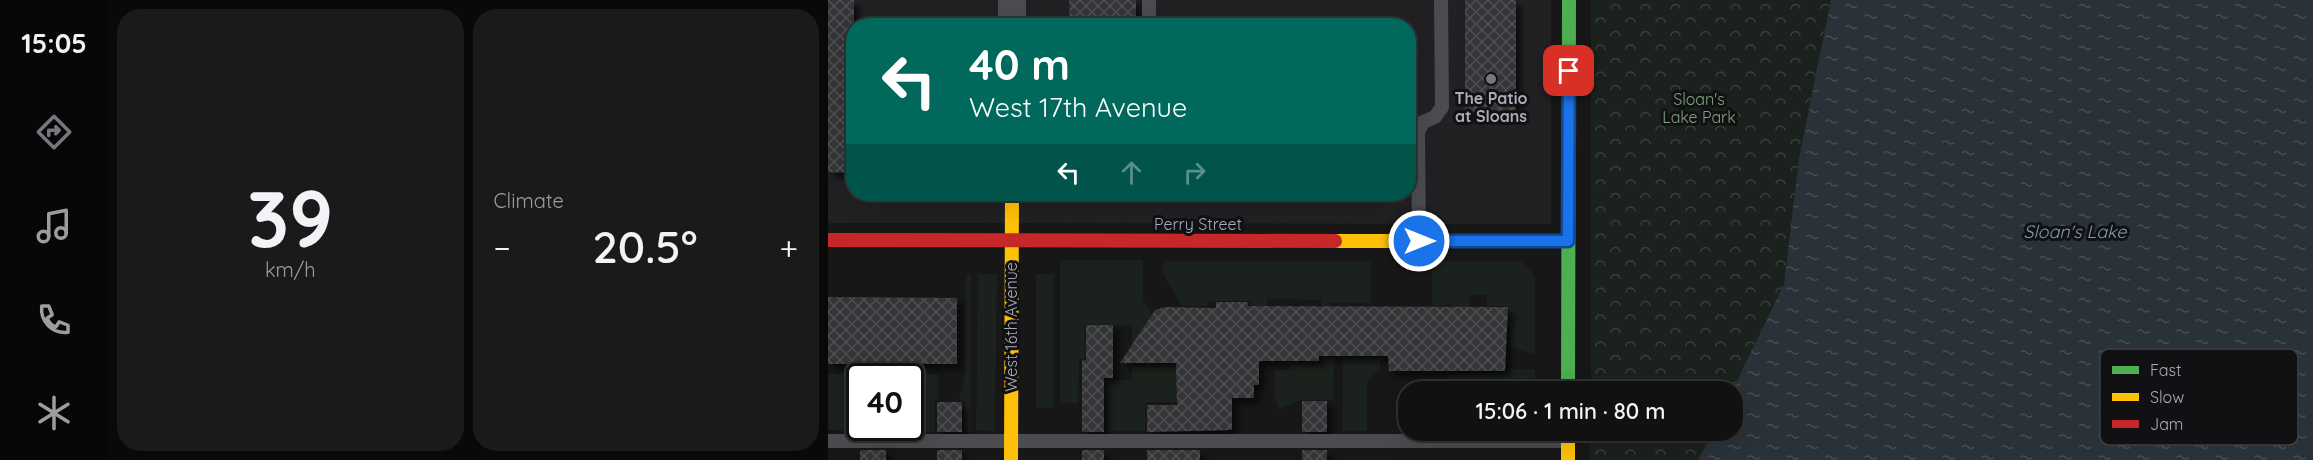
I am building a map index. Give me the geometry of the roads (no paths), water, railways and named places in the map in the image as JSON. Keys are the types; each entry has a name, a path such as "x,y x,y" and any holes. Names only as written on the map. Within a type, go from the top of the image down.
{"street":[{"path":"1012,0 1012,18"},
{"path":"1568,381 1569,0"},
{"name":"West 16th Avenue","path":"1011,460 1012,201"},
{"name":"Perry Street","path":"828,240 1568,241"},
{"path":"1568,441 1568,460"}],"lane":[{"path":"1149,0 1149,18"},
{"path":"1419,241 1418,132 1423,122 1435,117 1442,107 1441,0"},
{"path":"828,441 1398,437"}],"water":[{"name":"Sloan's Lake","path":"1831,0 2313,0 2313,460 1698,460 1708,441 1743,441 1743,381 1737,381 1784,284 1799,158"}],"place":[{"name":"The Patio at Sloans","path":"1491,79"}],"park label":[{"name":"Sloan's Lake Park","path":"1699,108"}]}
